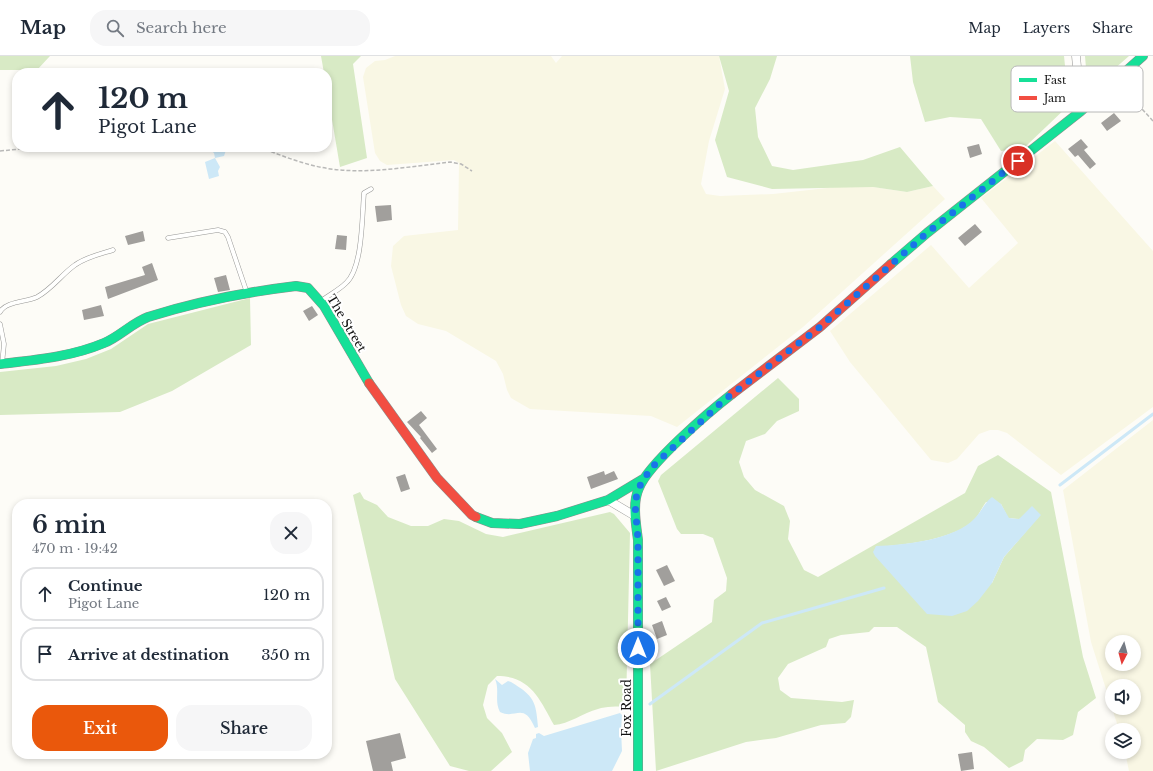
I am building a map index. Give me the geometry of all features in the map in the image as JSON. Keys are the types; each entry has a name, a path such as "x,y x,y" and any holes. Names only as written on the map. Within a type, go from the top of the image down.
{"street":[{"path":"1076,56 1077,66"},
{"path":"1132,66 1143,56"},
{"path":"644,478 663,456 723,401 820,327 927,233 1080,112"},
{"name":"The Street","path":"1,364 77,352 104,343 146,318 205,302 248,293 296,286 308,288 320,302 384,405 411,439 437,478 472,515 492,523 520,524 558,516 608,500 644,478"},
{"name":"Fox Road","path":"638,771 638,540 635,516 638,489 644,478"},
{"path":"608,500 635,516"}],"lane":[{"path":"320,302 347,283 354,271 358,258 364,193 371,189"},
{"path":"168,238 218,230 224,232 228,237 248,293"},
{"path":"0,312 6,306 29,300 44,293 82,261 113,250"},
{"path":"0,324 4,344 1,364"}],"path":[{"path":"1143,110 1153,121"},
{"path":"0,151 12,150"},
{"path":"275,152 310,164 339,170 366,170 450,162 461,164 472,170"}],"shaded area":[{"path":"395,56 551,56 556,63 562,56 719,56 725,89 709,141 701,184 706,194 720,196 773,194 836,187 873,187 907,192 933,186 945,199 803,327 677,427 651,416 530,409 511,398 507,390 503,374 496,361 446,331 418,324 406,316 401,305 391,266 393,246 404,236 458,230 459,163 454,160 387,165 380,161 375,153 363,77 366,68 375,61 385,60"},
{"path":"1055,141 1153,251 1153,407 1061,475 1007,433 998,430 990,430 979,434 957,459 948,463 931,460 850,362 830,331 931,245 969,288 1018,243 981,198"},
{"path":"1153,420 1153,771 1129,771 1126,759 1141,759 1141,723 1117,723 1114,715 1141,715 1141,679 1105,679 1105,686 1091,642 1063,490"}],"green space":[{"path":"0,56 50,56 39,68 12,68 12,70 0,70"},
{"path":"321,56 361,56 353,64 367,158 340,167 332,120 332,68 323,68"},
{"path":"719,56 777,56 770,79 755,108 758,137 772,166 793,170 863,160 900,147 933,186 907,192 873,187 772,189 727,177 715,140 729,91"},
{"path":"910,56 1064,56 1065,66 1011,66 1011,112 1062,112 1025,147 1001,151 981,119 950,117 925,122 913,82"},
{"path":"1085,56 1129,56 1118,66 1086,66"},
{"path":"250,298 251,345 172,391 120,412 0,415 0,372 56,366 86,359 111,349 148,324"},
{"path":"778,378 799,399 799,411 777,421 765,434 746,441 739,462 744,477 755,490 784,506 790,521 788,539 804,570 818,577 965,493 978,466 998,455 1051,492 1083,657 1096,698 1078,712 1073,735 1063,740 1037,739 1025,750 1023,761 1009,768 984,747 971,741 965,732 965,725 938,702 926,647 897,627 874,627 869,632 841,635 829,639 826,647 788,664 778,678 780,690 791,698 842,702 854,700 851,717 845,723 821,725 776,738 746,742 656,771 650,664 712,622 714,600 726,591 727,578 713,538 703,534 681,534 677,529 658,481 661,475","holes":["986,502 1001,504 1008,518 1019,519 1040,515 1004,557 992,583 876,547 914,543 956,532 976,518"]},
{"path":"360,492 364,499 377,505 388,517 411,526 428,526 444,519 459,521 486,534 503,537 610,512 614,514 630,533 626,706 601,708 565,723 554,725 533,691 518,680 509,677 497,676 488,685 483,705 487,718 502,733 512,752 491,771 469,771 450,766 395,679 353,495"}],"water":[{"path":"213,152 225,152 224,156 215,158"},
{"path":"215,158 220,167 218,171 219,176 209,179 205,162"},
{"path":"992,497 1001,504 1009,518 1019,519 1032,506 1041,515 1004,557 992,583 978,601 967,611 952,616 927,614 875,556 873,552 876,546 914,543 955,532 975,518"},
{"path":"495,679 502,685 508,681 511,682 525,691 535,705 538,727 535,728 527,715 523,713 506,714 500,712 497,704 497,687"},
{"path":"620,713 622,715 622,751 612,771 530,771 528,753 533,739 536,738 536,734 539,733 544,736"}],"building":[{"path":"1114,113 1121,121 1107,131 1101,123"},
{"path":"1081,139 1088,147 1084,150 1096,164 1090,169 1078,155 1075,157 1068,149"},
{"path":"979,144 982,154 970,158 967,147"},
{"path":"391,205 392,220 377,222 375,206"},
{"path":"975,224 982,232 965,246 958,238"},
{"path":"143,231 145,241 128,245 125,236"},
{"path":"337,235 347,236 346,250 335,249"},
{"path":"152,263 158,280 108,299 105,287 145,275 142,267"},
{"path":"226,275 230,290 218,292 214,278"},
{"path":"101,305 104,316 84,320 82,310"},
{"path":"312,306 318,315 309,321 303,311"},
{"path":"421,411 427,418 419,425 437,449 432,453 420,438 421,437 407,422"},
{"path":"604,471 605,475 614,471 618,479 591,489 587,477"},
{"path":"405,474 410,489 401,492 396,477"},
{"path":"667,565 675,581 664,586 656,570"},
{"path":"666,597 671,607 662,611 657,601"},
{"path":"662,621 667,635 657,639 652,625"},
{"path":"400,733 406,758 391,762 393,771 373,771 366,741"},
{"path":"972,752 974,769 961,771 958,754"}],"waterway":[{"path":"1060,485 1153,414"},
{"path":"650,704 762,623 884,588"}],"traffic: fast":[{"path":"1132,66 1143,56"},
{"path":"891,264 927,233 1080,112"},
{"path":"0,364 79,352 110,340 148,317 203,302 240,294 296,286 308,288 324,306 369,383"},
{"path":"638,771 638,540 635,507 637,494 645,478 667,452 709,412 732,394"},
{"path":"476,517 492,523 520,524 557,516 608,500 643,479"}],"traffic: jam":[{"path":"732,394 820,327 891,264"},
{"path":"369,383 437,478 472,515 476,517"}],"route":[{"path":"638,648 638,540 635,504 638,489 651,468 723,401 820,327 927,233 992,180 1018,161"}]}
